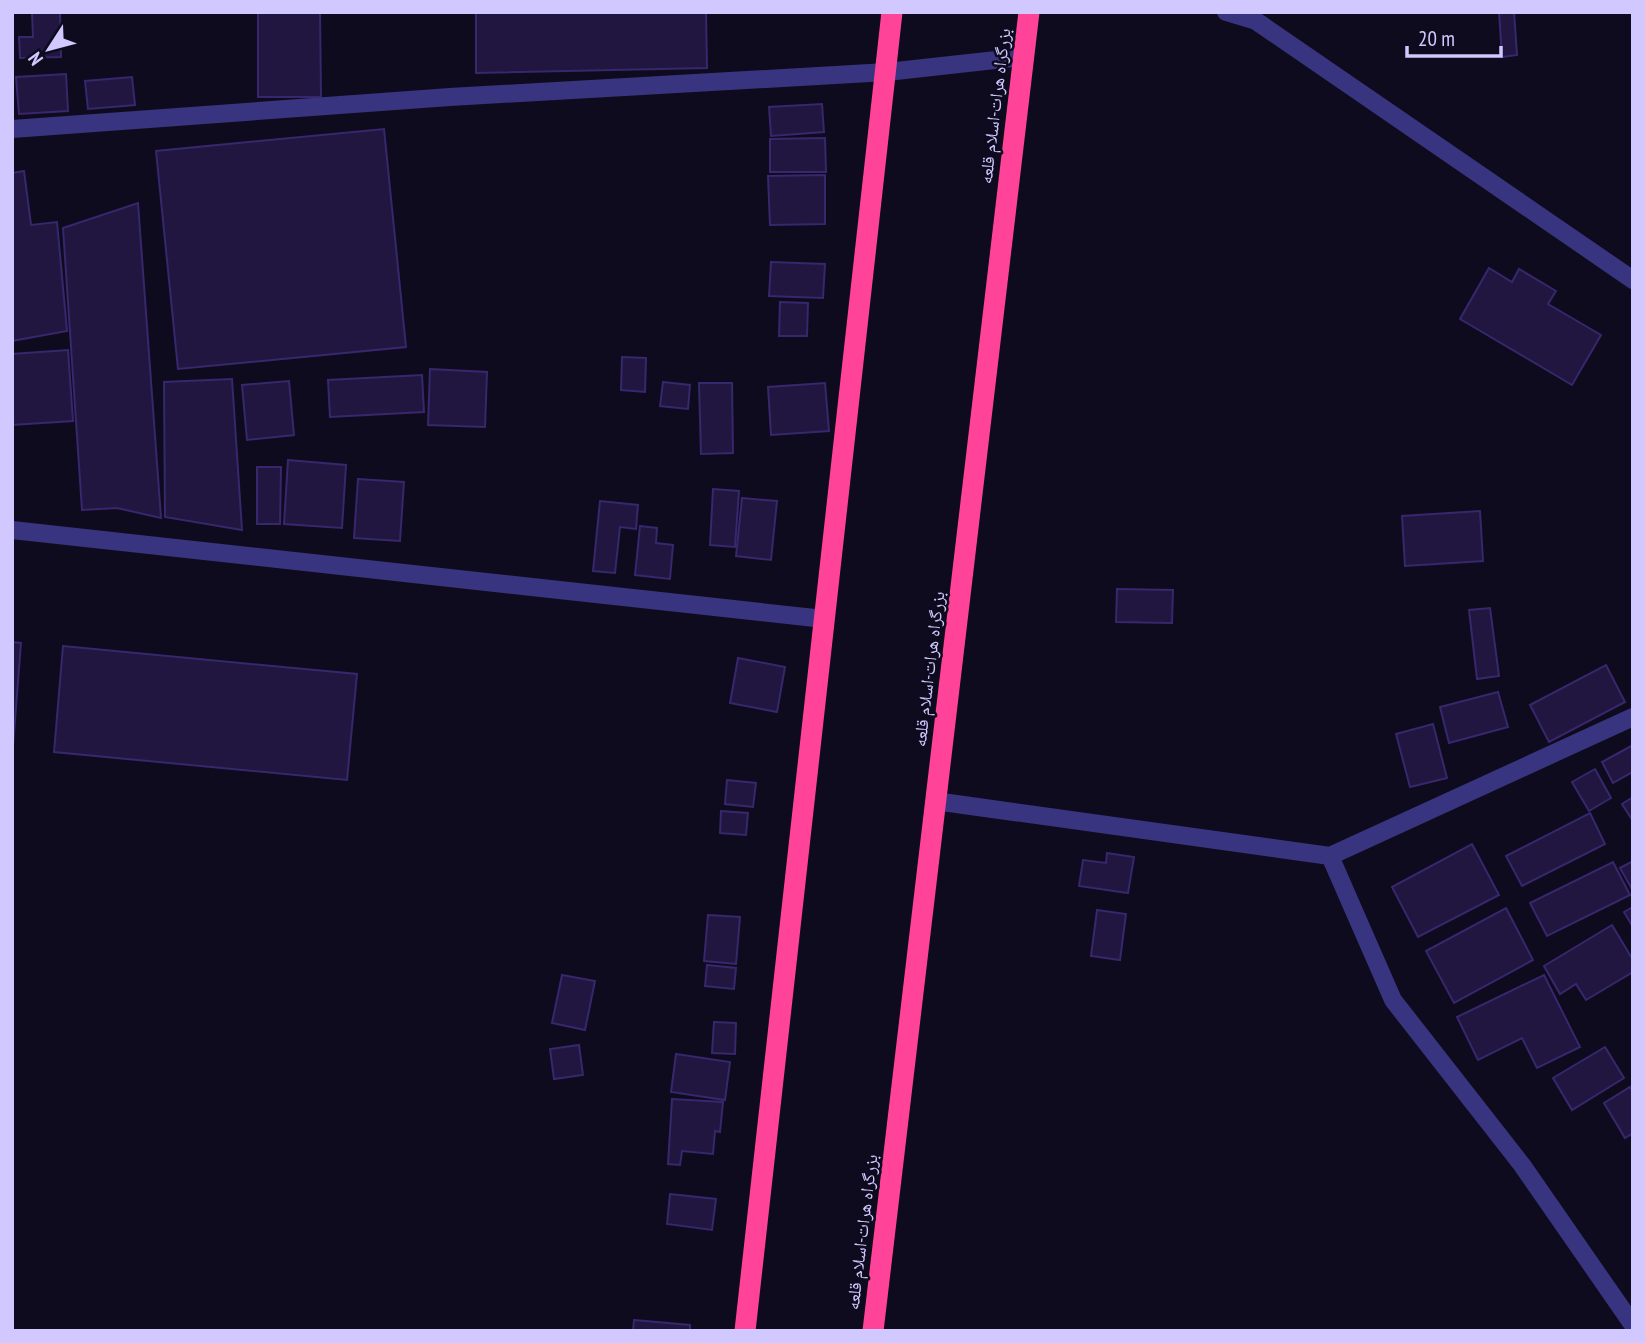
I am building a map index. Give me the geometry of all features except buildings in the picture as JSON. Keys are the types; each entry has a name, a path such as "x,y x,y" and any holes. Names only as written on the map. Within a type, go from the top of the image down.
{"highway":[{"path":"745,1331 892,12"},
{"name":"بزرگراه هرات-اسلام قلعه","path":"873,1331 1029,12"}],"street":[{"path":"1226,12 1256,21 1633,280"},
{"path":"12,129 450,97 887,72 1023,57"},
{"path":"12,530 824,619"},
{"path":"935,801 1330,856 1633,717"},
{"path":"1330,856 1393,1000 1522,1165 1633,1325"}]}
